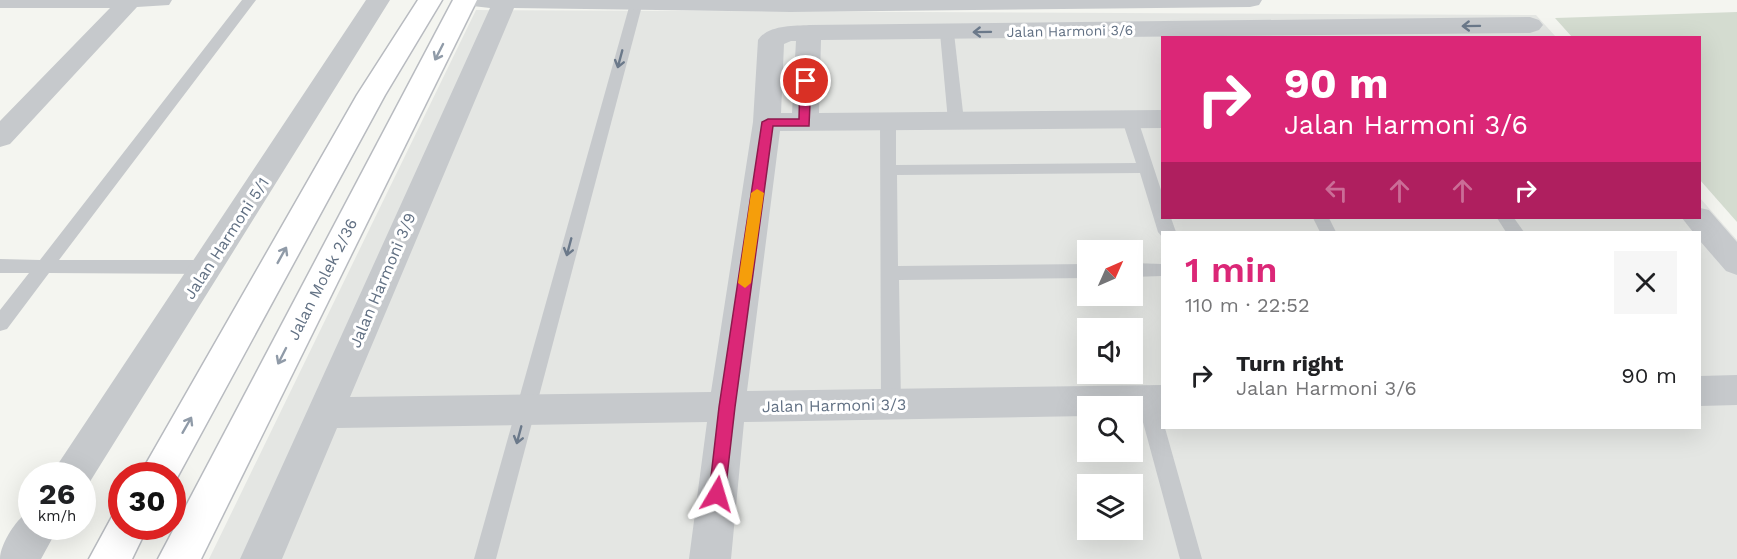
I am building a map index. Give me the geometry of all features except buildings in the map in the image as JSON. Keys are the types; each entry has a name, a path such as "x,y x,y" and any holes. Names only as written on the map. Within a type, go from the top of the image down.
{"street":[{"path":"0,1 160,0"},
{"name":"Jalan Harmoni 5/1","path":"81,462 378,0"},
{"path":"166,462 371,95 430,0"},
{"name":"Jalan Molek 2/36","path":"179,559 465,0"},
{"path":"473,0 636,3 1250,0"},
{"path":"1509,0 1535,31"},
{"path":"0,138 130,1"},
{"name":"Jalan Harmoni 3/9","path":"261,559 326,413 408,218 505,1"},
{"name":"Jalan Harmoni 3/6","path":"768,122 771,40 787,34 1535,31"},
{"path":"805,123 809,33"},
{"path":"710,559 727,407 768,122 1161,119"},
{"path":"1699,219 1737,263"},
{"path":"1701,391 1737,390"},
{"name":"Jalan Harmoni 3/3","path":"326,413 1155,400"},
{"path":"18,559 30,540"},
{"path":"110,559 120,540"}],"lane":[{"path":"0,324 249,0"},
{"path":"485,559 636,3"},
{"path":"947,33 956,121"},
{"path":"1131,120 1161,214"},
{"path":"888,122 891,404"},
{"path":"888,170 1146,168"},
{"path":"0,266 208,267"},
{"path":"1143,270 1161,270"},
{"path":"889,273 1077,271"},
{"path":"1155,400 1161,426"},
{"path":"1162,429 1191,559"}],"shaded area":[{"path":"476,10 1536,15 1555,36 1161,36 1161,219 1701,219 1701,199 1737,240 1737,559 209,559"},
{"path":"1737,12 1737,222 1701,181 1701,36 1571,36 1555,18"}],"slow traffic":[{"path":"745,283 757,193"}],"route":[{"path":"717,494 727,407 768,122 805,123 806,81"}]}
